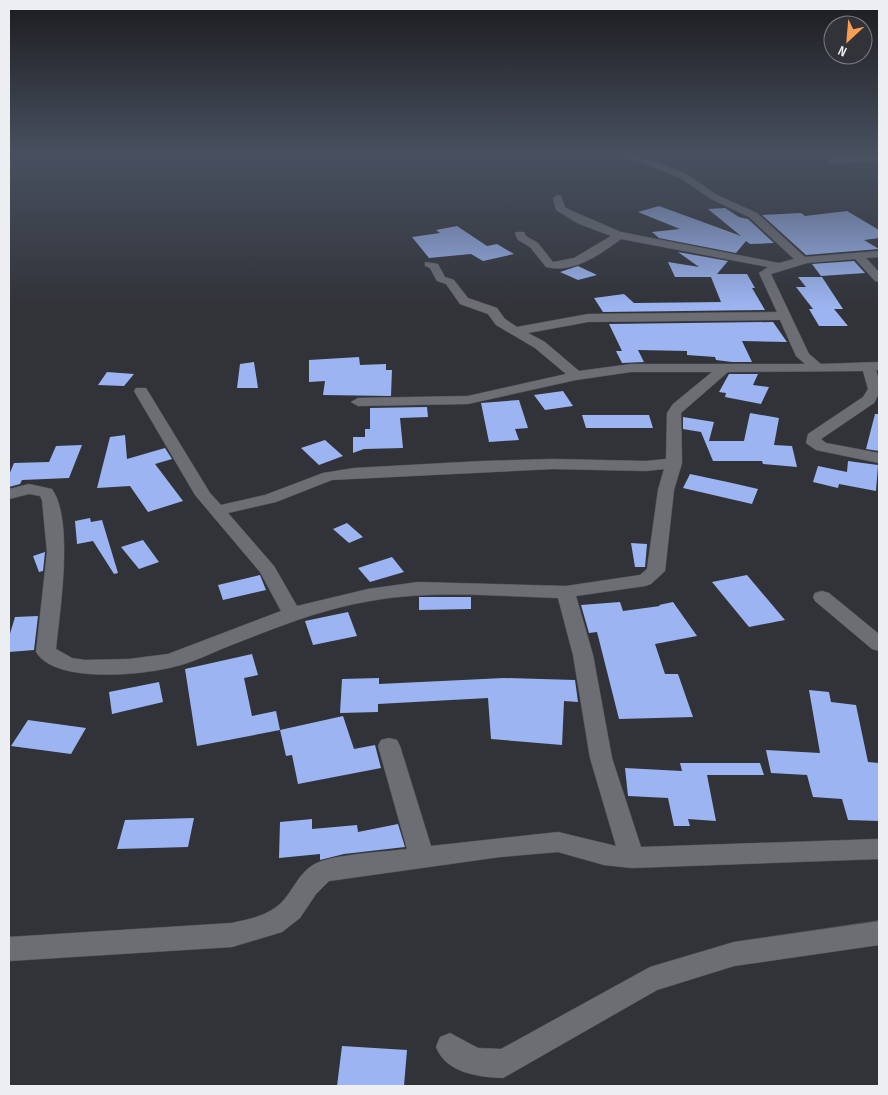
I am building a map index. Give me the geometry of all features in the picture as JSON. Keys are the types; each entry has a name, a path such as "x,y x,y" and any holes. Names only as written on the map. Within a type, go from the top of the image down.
{"street":[{"path":"559,204 560,208 574,218 619,235 778,266"},
{"path":"729,204 753,215 803,261"},
{"path":"520,234 522,238 534,245 550,265 561,266 598,252 619,235"},
{"path":"818,368 803,356 766,273 778,266 803,261 879,254"},
{"path":"858,256 879,278"},
{"path":"429,264 434,266 441,279 450,282 464,301 493,311 500,322 540,345 576,376"},
{"path":"515,331 588,318 785,316"},
{"path":"358,402 468,400 576,376 632,368 818,368 874,366 875,389 869,400 813,437 814,444 821,447 879,458"},
{"path":"9,494 29,488 46,492 50,500 56,552 46,652 67,664 129,666 171,661 292,614 368,596 418,588 566,592 645,580 656,571 666,490 674,463 674,414 678,407 726,368"},
{"path":"141,391 203,495 268,570 292,614"},
{"path":"217,511 270,499 329,476 354,472 553,464 646,466 674,463"},
{"path":"566,592 583,655 601,758 632,858"},
{"path":"822,597 879,644"},
{"path":"389,746 422,857"},
{"path":"9,949 232,935 272,924 291,910 307,886 322,872 422,857 558,842 604,855 632,858 879,849"},
{"path":"450,1047 475,1062 503,1064 650,980 734,954 879,933"}],"building":[{"path":"659,206 741,236 708,209 725,208 739,217 748,219 774,243 750,244 746,241 736,253 659,238 652,232 680,229 638,212"},
{"path":"847,211 879,230 879,238 864,240 879,249 806,255 762,215 801,213 805,216"},
{"path":"457,226 487,246 497,244 514,254 483,261 471,254 429,258 412,237 440,233 436,230"},
{"path":"678,252 728,261 717,274 747,274 755,288 752,288 765,310 603,312 594,298 624,294 634,303 721,302 711,277 675,277 668,262 699,267"},
{"path":"854,261 865,273 821,276 812,264"},
{"path":"578,266 597,275 578,280 560,272"},
{"path":"798,277 822,277 843,309 834,309 848,326 819,326 809,309 813,309 796,287 806,287"},
{"path":"773,322 787,342 742,341 752,362 716,360 715,357 687,355 687,351 638,350 644,362 622,363 616,351 622,351 609,324"},
{"path":"359,357 360,365 386,364 386,370 392,370 391,396 323,395 325,381 309,382 309,360"},
{"path":"254,362 258,388 237,388 240,364"},
{"path":"107,372 134,374 124,386 98,385"},
{"path":"729,374 758,374 753,385 769,387 761,404 725,397 726,393 719,392"},
{"path":"563,391 573,406 545,410 534,395"},
{"path":"519,400 528,428 515,429 519,440 489,442 481,403"},
{"path":"427,407 428,417 400,418 403,448 364,449 353,453 353,437 365,437 365,429 370,429 370,408"},
{"path":"750,413 779,418 774,445 792,446 797,467 763,464 762,461 713,461 701,432 683,429 683,417 714,422 709,441 744,441"},
{"path":"875,414 879,414 879,451 866,449"},
{"path":"582,415 649,415 653,428 586,428"},
{"path":"125,435 127,459 165,448 172,459 155,464 183,501 148,512 130,486 97,488 110,437"},
{"path":"325,440 343,456 319,465 301,448"},
{"path":"82,445 69,478 22,480 20,484 9,487 9,475 14,463 49,462 56,446"},
{"path":"848,461 878,465 876,491 839,484 838,488 813,482 818,466 847,472"},
{"path":"690,474 758,489 752,504 683,488"},
{"path":"90,518 91,522 102,520 118,573 114,574 93,541 77,544 75,521"},
{"path":"347,523 363,537 349,543 333,529"},
{"path":"143,540 159,562 139,569 121,547"},
{"path":"631,543 647,544 645,567 635,567"},
{"path":"45,552 43,571 39,572 33,556"},
{"path":"392,557 404,572 370,582 358,568"},
{"path":"260,575 266,590 223,600 218,585"},
{"path":"747,575 785,620 749,627 712,582"},
{"path":"419,597 471,597 471,609 419,610"},
{"path":"620,602 623,611 660,606 673,602 697,636 655,644 665,674 678,674 693,717 619,719 597,632 589,633 581,605"},
{"path":"348,612 357,636 313,645 305,621"},
{"path":"38,616 34,650 9,652 9,637 15,617"},
{"path":"252,654 258,675 244,678 252,716 276,711 280,730 197,746 185,669"},
{"path":"379,678 379,684 504,678 575,680 578,702 564,701 562,745 491,739 488,698 378,704 378,712 340,713 342,679"},
{"path":"159,682 163,702 112,714 109,692"},
{"path":"809,690 829,692 831,702 856,705 868,762 879,763 879,821 848,820 842,799 813,797 807,775 771,773 766,750 820,753"},
{"path":"343,716 354,749 375,745 381,768 298,784 292,755 286,756 280,730"},
{"path":"28,720 86,728 71,754 11,746"},
{"path":"680,763 760,763 764,775 707,775 716,821 688,819 690,826 674,826 668,798 628,796 625,768 682,771"},
{"path":"194,818 188,847 117,849 125,820"},
{"path":"312,819 312,829 357,825 358,832 398,824 405,847 344,854 320,860 320,854 279,858 280,822"},
{"path":"342,1046 407,1050 404,1086 337,1086"}]}
